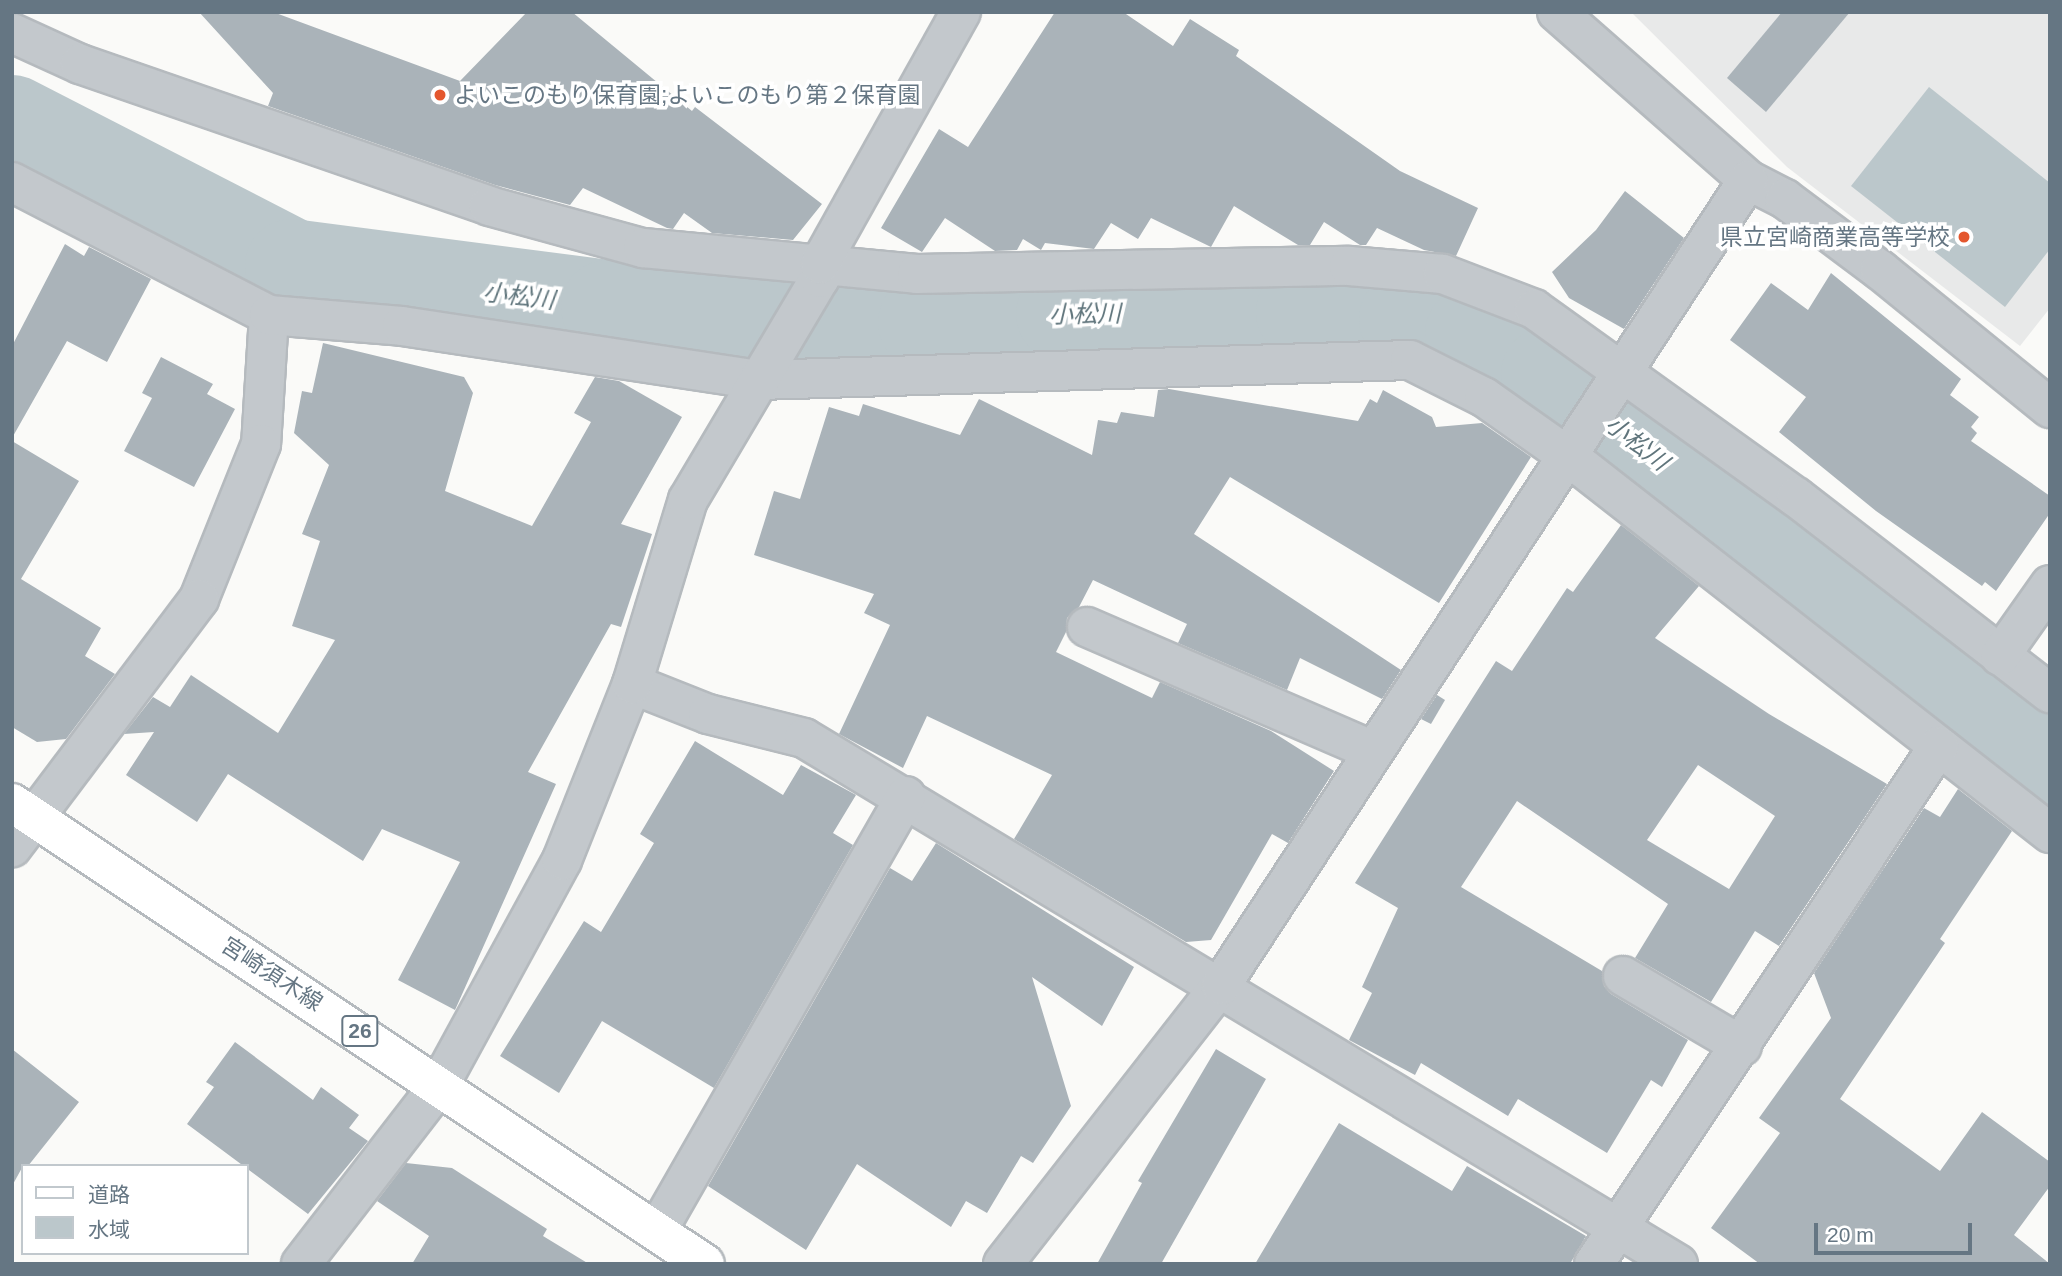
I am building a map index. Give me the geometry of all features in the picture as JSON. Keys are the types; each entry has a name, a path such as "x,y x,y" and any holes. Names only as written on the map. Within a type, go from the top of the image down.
{"main road":[{"name":"宮崎須木線","path":"20,823 440,1084 705,1264"}],"street":[{"path":"301,1264 440,1084 562,860 632,684 688,500 820,271 961,12"},
{"path":"1558,12 1748,180 1785,199 1880,270 2050,408"},
{"path":"12,33 80,64 489,206 643,248 820,271 916,274 1349,266 1443,274 1534,310 1817,512 2050,693"},
{"path":"1003,1264 1221,985 1624,374 1748,180"},
{"path":"12,182 269,315 402,326 759,380 1410,360 1483,397 1569,457 2050,833"},
{"path":"20,823 199,599 261,444 269,315"},
{"path":"2000,656 2050,585"},
{"path":"1087,627 1373,751"},
{"path":"632,684 708,714 804,738 1221,985 1678,1264"},
{"path":"1594,1264 1742,1046 1939,746"},
{"path":"657,1231 906,796"},
{"path":"1623,976 1742,1046"}],"shaded area":[{"name":"県立宮崎商業高等学校","path":"1631,12 2050,12 2050,308 2020,346 1787,167"}],"water":[{"path":"1929,87 2050,183 2050,249 2005,307 1851,186"}],"building":[{"path":"199,12 273,12 460,81 527,12 572,12 692,111 695,107 822,204 793,240 712,233 684,213 673,229 667,228 583,188 570,205 495,185 268,106 273,93"},
{"path":"1055,12 1123,12 1173,46 1190,19 1239,50 1236,56 1400,171 1478,208 1456,256 1424,250 1377,228 1366,245 1360,245 1324,222 1310,245 1298,245 1234,206 1211,247 1151,218 1138,239 1111,223 1094,249 1045,243 1041,250 1023,239 1017,250 995,251 945,218 922,252 881,228 939,129 968,147"},
{"path":"1782,12 1850,12 1766,112 1727,78"},
{"path":"1625,191 1684,238 1624,329 1569,298 1552,272 1596,230"},
{"path":"65,244 84,256 89,247 151,279 107,362 67,341 12,438 12,346"},
{"path":"1831,273 1961,379 1950,395 1979,417 1971,427 1977,433 1971,441 2050,496 2050,513 1996,591 1985,582 1982,586 1876,511 1779,432 1806,397 1730,340 1771,283 1808,310"},
{"path":"323,343 464,377 473,393 445,491 532,526 591,422 574,413 595,377 619,381 682,417 621,524 652,534 621,627 611,624 528,772 556,784 455,1010 398,980 460,862 382,829 363,861 228,774 197,822 126,775 154,732 124,734 153,697 170,707 191,675 278,733 335,640 292,626 320,541 302,534 329,465 294,433 302,391 312,393"},
{"path":"161,357 213,384 207,394 235,409 194,487 124,451 152,398 142,393"},
{"path":"1169,389 1358,421 1370,399 1377,403 1383,390 1432,417 1436,427 1482,423 1531,457 1439,603 1230,477 1194,534 1401,670 1382,699 1300,658 1287,690 1178,643 1187,624 1093,580 1079,607 1067,618 1066,632 1056,652 1152,698 1160,682 1271,731 1334,771 1288,843 1272,834 1211,940 1186,942 1014,839 1052,775 927,716 903,768 839,734 890,625 864,613 874,594 754,555 774,491 800,499 829,407 859,416 863,404 960,435 979,399 1092,455 1098,420 1117,423 1121,412 1154,417 1158,390"},
{"path":"12,441 79,481 21,579 101,628 85,656 115,674 66,739 37,742 12,727"},
{"path":"1621,525 1699,586 1655,638 1769,714 1887,784 1779,946 1755,931 1711,1002 1635,958 1668,904 1517,801 1461,887 1602,971 1604,986 1611,994 1688,1040 1662,1087 1651,1080 1607,1153 1518,1099 1508,1116 1421,1063 1415,1075 1349,1040 1372,993 1362,987 1398,908 1355,883 1496,661 1512,671 1567,588 1573,592","holes":["1698,765 1775,816 1729,889 1647,840"]},
{"path":"1437,695 1445,700 1431,724 1421,719"},
{"path":"695,741 783,795 801,765 856,795 833,833 853,845 714,1088 602,1021 559,1093 500,1056 584,921 601,932 654,843 640,834"},
{"path":"1958,789 2012,831 1940,939 1945,943 1840,1099 1940,1171 1982,1112 2050,1162 2050,1186 2014,1235 2050,1264 1760,1264 1711,1228 1780,1133 1759,1118 1831,1018 1814,973 1924,808 1940,817"},
{"path":"936,843 1134,967 1102,1026 1032,977 1071,1106 1033,1163 1021,1156 987,1213 966,1201 951,1227 857,1164 806,1250 708,1186 890,868 912,881"},
{"path":"235,1042 313,1100 321,1087 359,1115 349,1128 368,1141 308,1214 248,1169 248,1164 241,1164 187,1124 214,1087 206,1082"},
{"path":"12,1049 79,1102 30,1164 21,1164 21,1170 12,1186"},
{"path":"1216,1049 1266,1079 1161,1264 1097,1264 1142,1183 1138,1181"},
{"path":"1339,1123 1452,1191 1467,1166 1586,1236 1570,1264 1255,1264"},
{"path":"406,1163 452,1168 547,1229 543,1236 589,1264 412,1264 429,1236 377,1201"}],"waterway":[{"name":"小松川","path":"12,122 292,266 608,307 925,322 1063,314 1303,312 1406,319 1472,334 1548,374 2050,764"}],"place":[{"name":"よいこのもり保育園;よいこのもり第２保育園","path":"440,95"},
{"name":"県立宮崎商業高等学校","path":"1964,237"}]}
